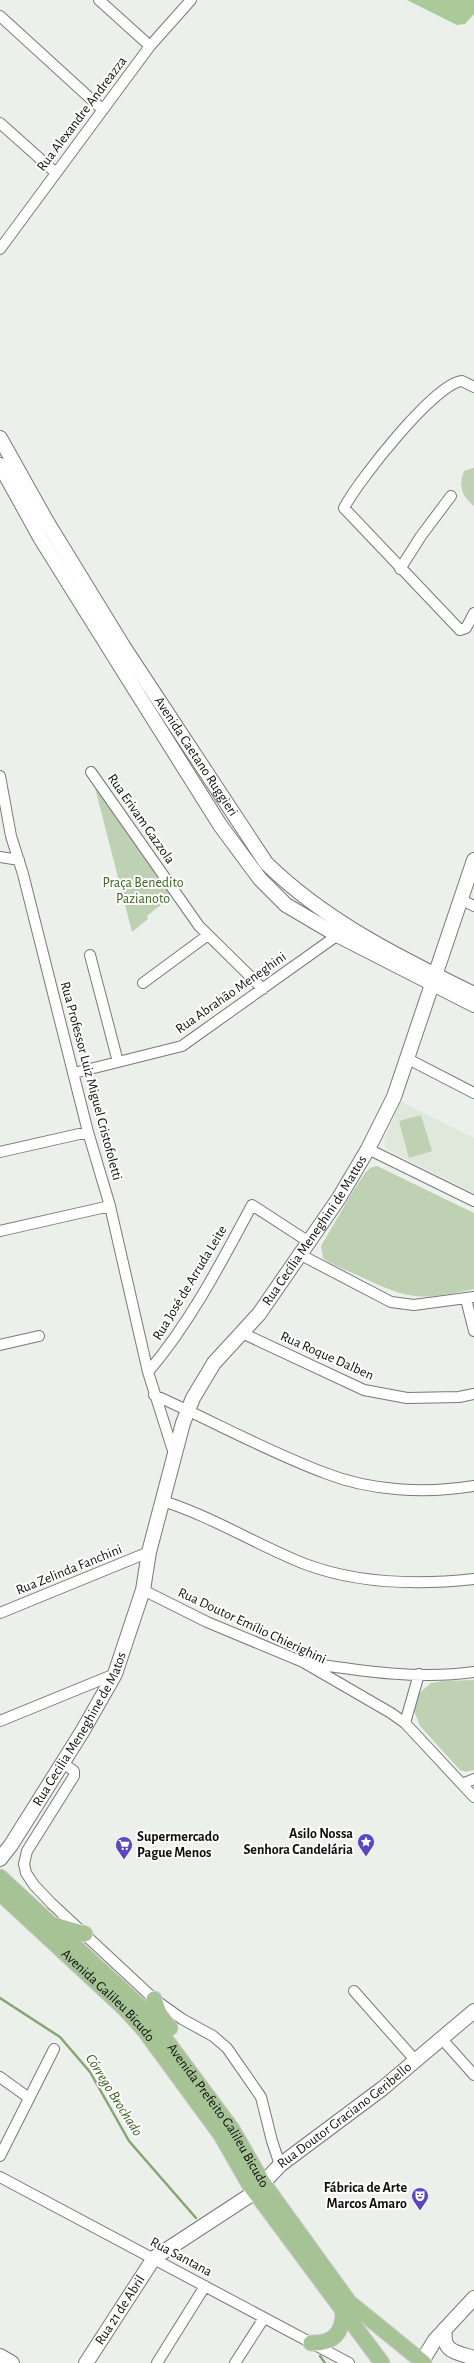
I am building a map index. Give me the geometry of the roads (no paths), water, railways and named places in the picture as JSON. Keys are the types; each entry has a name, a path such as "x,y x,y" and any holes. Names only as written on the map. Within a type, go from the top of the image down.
{"main road":[{"name":"Avenida Caetano Ruggieri","path":"0,438 47,522 123,646 266,862 291,887 349,928 474,1005"},
{"name":"Avenida Caetano Ruggieri","path":"0,465 41,539 220,825 260,879 286,905 337,935 433,979 474,994"},
{"name":"Rua Cecília Meneghini de Mattos","path":"143,1590 149,1552 188,1410 214,1363 259,1314 301,1255 368,1149 394,1097 408,1059 433,979 474,860"},
{"name":"Rua Cecilia Meneghine de Matos","path":"1,1855 63,1763 115,1674 143,1590"},
{"name":"Avenida Prefeito Galileu Bicudo","path":"0,1877 143,2010 232,2129 259,2187 343,2312 382,2363"},
{"name":"Avenida Galileu Bicudo","path":"0,1893 139,2024 259,2187"},
{"path":"51,1924 85,1934"},
{"path":"154,1999 159,2013 176,2037 184,2064"},
{"name":"Rua Doutor Graciano Geribello","path":"154,2258 259,2187 280,2165 416,2062 474,2011"},
{"name":"Avenida Prefeito Galileu Bicudo","path":"259,2187 354,2307 422,2363"},
{"name":"Rua 21 de Abril","path":"86,2363 154,2258"},
{"path":"422,2363 445,2329 474,2298"},
{"path":"311,2343 322,2343 337,2335 342,2326 343,2312"},
{"path":"445,2329 444,2341 448,2348 474,2358"},
{"path":"0,2356 12,2363"}],"street":[{"path":"99,0 150,46"},
{"name":"Rua Alexandre Andreazza","path":"0,249 150,46 191,0"},
{"path":"0,16 103,110"},
{"path":"0,123 56,173"},
{"path":"474,387 462,381 449,384 375,462 344,508 400,569 460,630 466,628 474,613"},
{"path":"400,569 421,536 452,496"},
{"name":"Rua Erivam Gazzola","path":"91,772 195,920 263,989"},
{"name":"Rua Professor Luiz Miguel Cristofoletti","path":"0,776 11,836 19,860 88,1132 110,1206 148,1372 175,1458"},
{"path":"0,857 19,860"},
{"path":"460,899 474,906"},
{"name":"Rua Abrahão Meneghini","path":"74,1072 182,1046 337,935 349,928"},
{"path":"143,983 208,934"},
{"path":"90,955 118,1062"},
{"path":"408,1059 474,1093"},
{"path":"0,1150 88,1132"},
{"path":"368,1149 474,1201"},
{"name":"Rua José de Arruda Leite","path":"148,1372 172,1344 216,1272 252,1205 309,1242"},
{"path":"0,1231 110,1206"},
{"path":"301,1255 391,1302 414,1305 470,1298 474,1331"},
{"name":"Rua Roque Dalben","path":"242,1333 364,1390 407,1398 459,1397 474,1394"},
{"path":"0,1345 38,1336"},
{"path":"154,1395 325,1474 357,1482 412,1490 474,1486"},
{"path":"163,1501 193,1510 306,1564 340,1574 401,1582 428,1583 474,1579"},
{"name":"Rua Zelinda Fanchini","path":"0,1613 149,1552"},
{"name":"Rua Doutor Emílio Chierighini","path":"143,1590 207,1622 303,1662 405,1723 474,1797"},
{"path":"303,1662 346,1669 419,1674 474,1672"},
{"path":"339,1683 340,1674 346,1669"},
{"path":"0,1721 115,1674"},
{"path":"405,1723 419,1674"},
{"path":"63,1763 74,1770 74,1776 27,1851 24,1864 26,1873 34,1885 154,1999 182,2019 213,2036 227,2048 242,2066 261,2097 272,2141 280,2165"},
{"path":"462,1784 474,1780"},
{"path":"354,1991 416,2062"},
{"path":"442,2039 474,2075"},
{"path":"0,2156 54,2049"},
{"path":"0,2077 29,2098"},
{"name":"Rua Santana","path":"0,2177 349,2363"},
{"path":"157,2363 205,2286"},
{"path":"236,2363 264,2318"}],"waterway":[{"name":"Córrego Brochado","path":"0,1998 60,2037 90,2072 129,2141 196,2218"},
{"path":"320,2356 325,2363"}],"place":[{"name":"Asilo Nossa Senhora Candelária","path":"366,1857"},
{"name":"Supermercado Pague Menos","path":"124,1860"},
{"name":"Fábrica de Arte Marcos Amaro","path":"420,2211"}],"park label":[{"name":"Praça Benedito Pazianoto","path":"143,892"}]}
